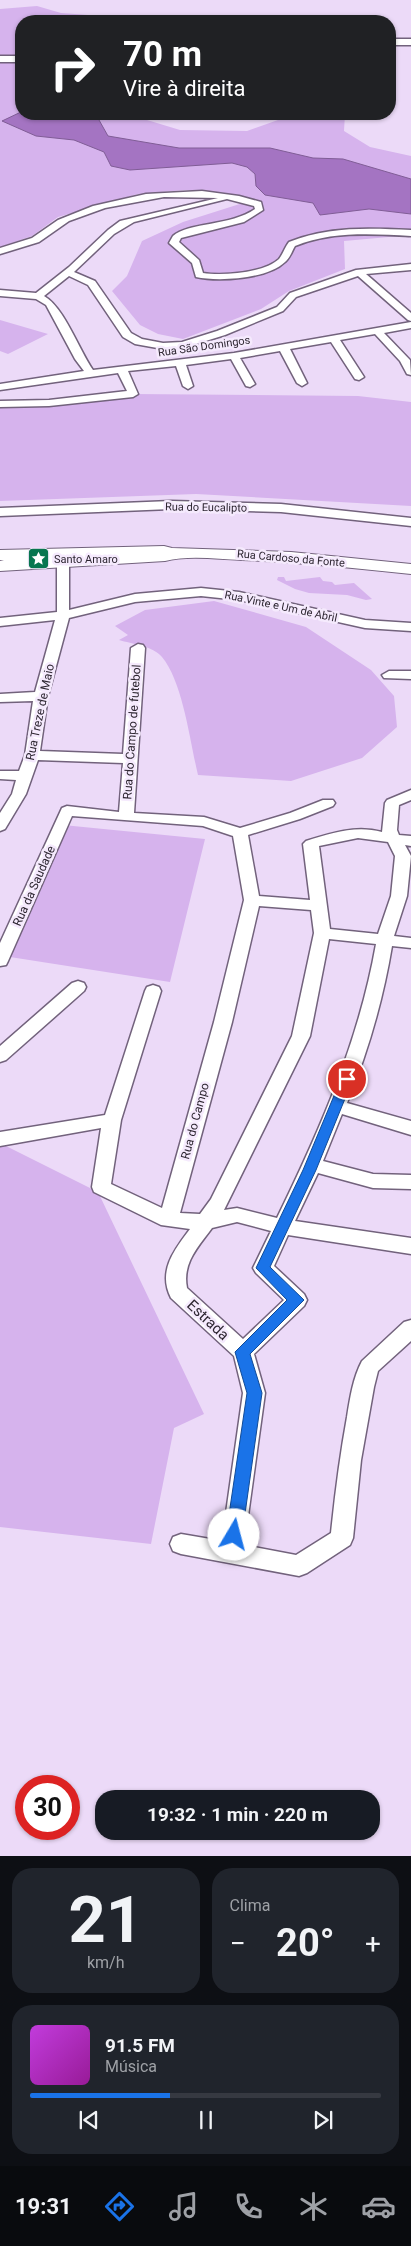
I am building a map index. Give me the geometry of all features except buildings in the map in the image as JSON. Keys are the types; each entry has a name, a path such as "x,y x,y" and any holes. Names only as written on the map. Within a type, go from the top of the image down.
{"main road":[{"path":"396,42 411,42"},
{"path":"0,59 15,59"},
{"name":"Rua Cardoso da Fonte","path":"0,555 63,557 165,556 170,553 223,552 411,569"},
{"name":"Rua Cardoso da Fonte","path":"0,566 63,557"}],"street":[{"path":"0,251 27,244 45,235 60,222 87,211 126,200 159,194 179,193 235,196 258,204 259,210 250,217 193,229 177,236 174,243 196,262 199,275 211,278 271,268 284,258 292,244 311,237 367,231 411,233"},
{"path":"38,296 68,273 111,230 120,224 235,196"},
{"path":"68,273 92,283 116,322 127,335 138,342 163,346 183,345 221,333 280,309 293,295 359,272 411,267"},
{"path":"359,272 411,318"},
{"path":"0,293 38,296 50,303 80,359 91,374"},
{"name":"Rua São Domingos","path":"3,387 44,381 79,388 91,374 234,356 411,325"},
{"path":"378,332 405,360 411,372"},
{"path":"333,338 359,377"},
{"path":"283,346 302,383"},
{"path":"234,356 250,384"},
{"path":"44,381 73,366 80,359"},
{"path":"181,364 188,386"},
{"path":"0,404 49,403 79,388 133,394 122,369"},
{"path":"0,376 3,387"},
{"name":"Rua do Eucalipto","path":"0,512 171,505 281,508 411,522"},
{"name":"Rua Treze de Maio","path":"0,826 19,794 32,755 41,696 63,615 63,557"},
{"name":"Rua Vinte e Um de Abril","path":"0,622 63,615 135,598 201,592 238,596 365,624 411,628"},
{"name":"Rua do Campo de futebol","path":"126,817 138,648"},
{"path":"389,674 411,675"},
{"path":"0,698 41,696"},
{"path":"32,755 129,759"},
{"path":"0,775 26,776"},
{"path":"232,1552 254,1393 243,1352 296,1300 263,1268 312,1164 353,1066 377,985 386,939 399,896 403,856 389,830 392,803 411,794"},
{"path":"126,817 204,822 240,832 295,816 328,803"},
{"name":"Rua da Saudade","path":"1,959 67,811 126,817"},
{"path":"240,832 252,900 319,906"},
{"path":"180,1257 219,1203 301,1036 322,934 311,844 336,836 371,834 394,840 411,841"},
{"name":"Rua do Campo","path":"168,1220 223,1022 252,900"},
{"path":"322,934 411,943"},
{"path":"0,1056 78,987"},
{"path":"153,991 112,1120 101,1187 168,1220 204,1222 237,1215 282,1226 411,1246"},
{"path":"336,1106 411,1128"},
{"path":"0,1138 112,1120"},
{"path":"312,1164 373,1181 411,1182"},
{"name":"Estrada","path":"180,1257 175,1277 178,1292 243,1352"},
{"path":"180,1544 232,1552 299,1566 342,1538 350,1460 364,1387 370,1367 411,1328"}],"shaded area":[{"path":"37,6 61,13 88,15 15,15 15,120 147,120 180,130 247,131 278,120 345,120 344,131 370,147 411,156 411,235 344,241 345,269 289,291 261,309 183,339 158,334 140,325 112,291 127,276 142,241 183,222 246,202 227,193 185,190 138,194 58,217 32,236 0,247 0,9"},
{"path":"15,115 15,120 99,120 108,136 179,148 270,148 313,158 343,159 411,179 411,214 369,209 320,215 313,203 265,195 256,186 255,174 247,167 232,163 130,170 111,166 104,152 74,140 36,136 2,121"},
{"path":"0,320 48,334 8,354 0,351"},
{"path":"133,394 358,396 411,402 411,506 196,494 0,501 0,404"},
{"path":"278,577 284,577 286,581 320,577 323,581 332,582 335,585 354,583 372,599 366,600 347,595 309,593 295,589 277,580"},
{"path":"214,601 306,627 371,670 394,696 397,727 362,758 291,781 198,775 181,697 169,668 162,657 153,650 119,640 128,635 115,626 145,610"},
{"path":"63,825 205,839 170,982 10,957"},
{"path":"0,1143 98,1192 204,1414 174,1428 151,1544 0,1527"}],"place":[{"name":"Santo Amaro","path":"38,559"}],"route":[{"path":"234,1535 254,1393 243,1352 296,1300 263,1268 310,1170 347,1079"}]}
